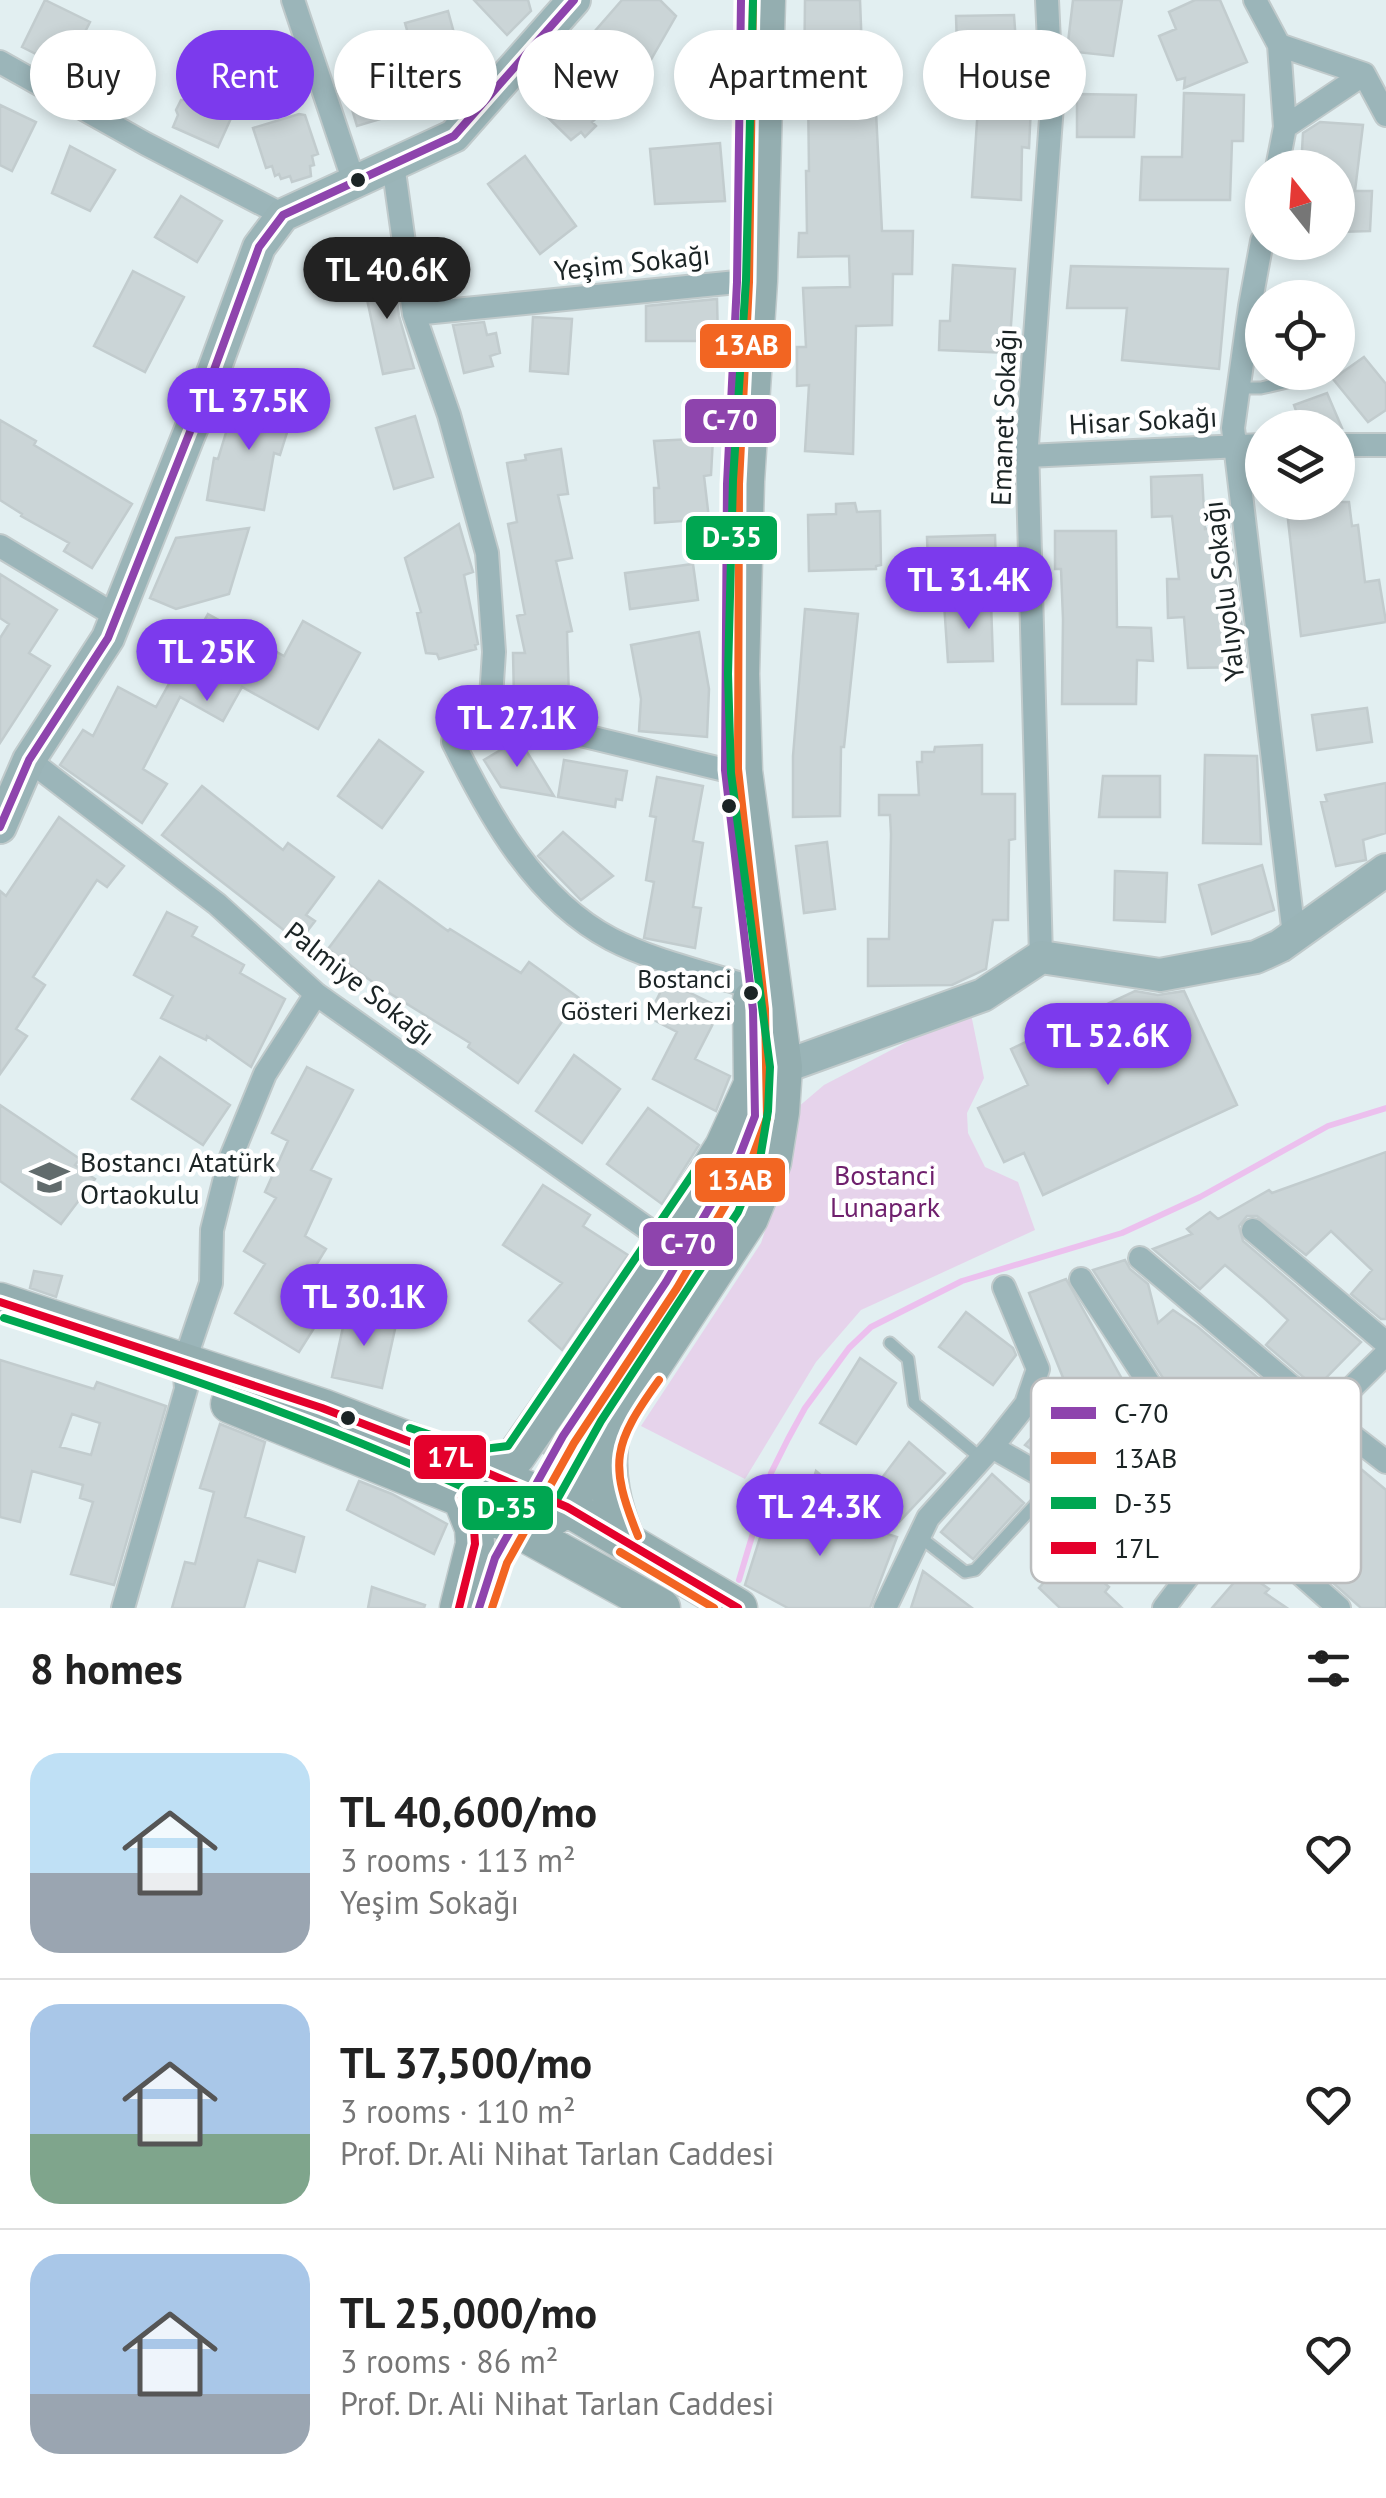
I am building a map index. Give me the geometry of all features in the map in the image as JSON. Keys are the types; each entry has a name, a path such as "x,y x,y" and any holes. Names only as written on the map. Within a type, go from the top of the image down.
{"main road":[{"path":"0,827 29,760 108,638 259,246 283,215 454,136 574,0"},
{"path":"521,1528 545,1522 567,1507 612,1428 749,1218 772,1162 780,1112 755,1042 725,770 727,484 737,282 742,0"},
{"path":"612,1428 572,1472 549,1472 537,1461 535,1453 666,1282 740,1155 768,1076 743,772 740,674 766,0"},
{"path":"452,1458 506,1462 551,1431 768,1076 983,995 1041,956 1160,974 1256,957 1386,870"},
{"path":"0,1302 185,1376 293,1428 462,1498 661,1608"},
{"path":"0,1330 322,1408 567,1507 738,1608"},
{"path":"612,1428 608,1470 611,1497 626,1541"},
{"path":"460,1608 475,1544 474,1528 462,1498"},
{"path":"478,1608 496,1558"}],"street":[{"path":"293,0 354,182"},
{"name":"Emanet Sokağı","path":"1041,956 1027,456 1052,105 1046,0"},
{"path":"1254,0 1279,46 1285,127 1281,150"},
{"path":"1279,46 1364,74 1386,115"},
{"path":"0,62 283,215"},
{"path":"1285,127 1364,74"},
{"path":"393,164 414,314 449,415 487,553 494,652 490,713"},
{"name":"Yalıyolu Sokağı","path":"1259,260 1233,428 1294,935"},
{"name":"Yeşim Sokağı","path":"414,314 737,282"},
{"name":"Hisar Sokağı","path":"1027,456 1245,445"},
{"path":"1355,445 1386,445"},
{"path":"0,546 116,616"},
{"path":"725,770 490,713 454,736 452,742 491,814 533,872 562,903 610,938 750,987"},
{"name":"Palmiye Sokağı","path":"29,760 216,904 316,994 665,1242"},
{"path":"123,1608 211,1283 212,1230 229,1162 265,1074 316,994"},
{"path":"1253,1230 1386,1344"},
{"path":"1140,1258 1282,1378"},
{"path":"1080,1279 1145,1378"},
{"path":"1004,1286 1038,1369 1035,1378"},
{"path":"1361,1378 1386,1354"},
{"path":"886,1608 928,1518 987,1453 1026,1404 1031,1389"},
{"path":"1361,1443 1386,1462"},
{"path":"987,1453 1031,1472"},
{"path":"1164,1608 1184,1583"},
{"path":"1311,1583 1339,1608"}],"lane":[{"path":"1238,388 1245,388"},
{"path":"890,1343 908,1359 914,1403 987,1453"},
{"path":"920,1536 965,1572 976,1570 1031,1509"}],"green space":[{"name":"Bostanci Lunapark","path":"970,1009 984,1078 967,1113 968,1133 985,1167 1018,1182 1035,1230 861,1310 816,1362 745,1479 641,1426 761,1243 793,1146 797,1108 824,1085"}],"building":[{"path":"45,0 90,22 86,30 30,30"},
{"path":"474,0 528,0 531,11 507,35"},
{"path":"622,0 660,0 676,16 654,54 654,30 596,30"},
{"path":"805,0 860,0 861,30 805,30"},
{"path":"1073,0 1122,0 1113,56 1086,53 1086,30 1069,30"},
{"path":"1195,0 1220,0 1247,62 1184,88 1185,78 1177,80 1159,36 1176,29 1169,12"},
{"path":"448,11 453,30 407,30 405,23"},
{"path":"1014,15 1015,30 956,30 956,16"},
{"path":"30,31 30,51 22,47"},
{"path":"1184,93 1244,95 1243,141 1232,141 1230,200 1140,200 1142,157 1182,157"},
{"path":"1086,94 1136,95 1134,137 1077,137 1077,120 1086,120"},
{"path":"0,105 36,122 12,171 0,165"},
{"path":"176,120 230,120 218,147 173,127"},
{"path":"279,120 307,120 318,154 312,156 311,176 292,182 290,176 275,176 272,166 266,168 253,128"},
{"path":"355,120 377,120 357,126"},
{"path":"550,120 594,120 596,126 585,137 581,132 571,140"},
{"path":"808,120 876,120 882,231 913,231 912,274 893,274 892,325 856,326 853,454 805,451 809,385 797,386 797,347 806,347 803,288 850,287 849,256 798,257 799,233 807,233"},
{"path":"977,120 1030,120 1029,148 1022,147 1021,200 972,197"},
{"path":"1320,122 1363,125 1355,191 1355,150 1302,150 1303,133"},
{"path":"720,143 725,201 655,204 650,149"},
{"path":"70,146 115,170 90,211 52,193"},
{"path":"525,156 576,226 540,254 488,184"},
{"path":"1355,191 1372,191 1370,231 1355,231"},
{"path":"181,196 222,221 197,262 155,237"},
{"path":"953,265 1015,269 1009,353 939,350 940,321 950,321"},
{"path":"1071,266 1228,269 1219,369 1122,360 1127,308 1067,308"},
{"path":"393,269 399,316 414,368 383,374 362,276"},
{"path":"133,271 184,297 145,372 94,346"},
{"path":"717,299 718,341 646,341 646,306"},
{"path":"533,317 572,319 568,374 530,371"},
{"path":"484,322 487,335 496,333 500,353 490,356 493,366 464,373 453,325"},
{"path":"1364,357 1386,384 1386,410 1368,422 1342,390 1355,390 1355,363"},
{"path":"238,393 294,410 280,455 274,453 264,510 207,500 214,458 218,459"},
{"path":"1327,393 1334,410 1296,410 1294,405"},
{"path":"415,416 433,477 394,489 376,428"},
{"path":"0,420 132,504 92,568 64,551 69,543 0,500"},
{"path":"713,438 711,475 704,476 709,519 655,523 654,488 659,488 654,441"},
{"path":"561,449 568,494 558,495 572,558 556,561 572,631 567,632 569,698 514,699 513,653 525,653 517,616 525,614 508,524 517,522 507,463 526,460 525,455"},
{"path":"1202,475 1205,529 1229,526 1247,667 1188,668 1184,617 1168,618 1167,579 1179,579 1172,516 1152,517 1151,477"},
{"path":"855,503 857,512 880,511 881,565 876,569 809,571 808,515 836,514 836,504"},
{"path":"1288,520 1351,520 1352,526 1358,525 1365,582 1379,580 1386,622 1301,636"},
{"path":"459,524 473,572 464,575 478,644 476,649 439,659 437,654 426,653 417,613 421,612 405,558"},
{"path":"249,528 229,594 176,609 150,598 176,538"},
{"path":"1055,531 1116,531 1117,627 1151,628 1153,661 1137,660 1136,704 1062,704 1061,569 1055,569"},
{"path":"995,535 996,566 928,568 927,537"},
{"path":"693,564 698,600 630,609 625,573"},
{"path":"0,574 57,610 29,653 50,666 0,743 0,638 9,624 0,618"},
{"path":"991,602 993,661 948,662 944,603"},
{"path":"805,609 858,614 841,747 840,816 793,817 793,756"},
{"path":"208,614 284,656 303,621 360,653 318,729 242,687 223,721 180,697 143,769 167,784 142,823 60,765 83,730 93,736 118,687 156,707"},
{"path":"699,632 709,689 707,737 639,731 641,699 631,645"},
{"path":"1367,708 1372,742 1317,750 1312,715"},
{"path":"519,739 554,796 501,787 484,760"},
{"path":"379,740 423,772 382,828 338,796"},
{"path":"982,745 982,794 1015,794 1015,839 1009,840 1008,920 993,920 986,969 952,985 868,986 868,939 889,939 890,815 879,815 879,795 919,795 917,762 922,762 922,752 934,752 935,747"},
{"path":"1205,755 1257,756 1261,844 1203,843"},
{"path":"564,760 627,771 622,800 616,799 615,807 558,797"},
{"path":"1103,776 1160,776 1160,817 1099,817"},
{"path":"657,777 703,786 693,841 703,843 693,907 701,908 695,948 644,938 654,882 646,880 656,817 650,816"},
{"path":"1386,783 1386,833 1363,840 1366,860 1336,866 1321,802 1327,801 1325,795"},
{"path":"202,786 283,850 288,843 334,877 306,915 315,921 299,942 162,835"},
{"path":"59,817 124,866 107,887 97,880 33,977 45,985 16,1029 27,1036 0,1074 0,891 6,896"},
{"path":"563,832 613,876 581,900 538,856"},
{"path":"827,842 835,909 804,913 796,846"},
{"path":"1262,865 1274,910 1212,934 1199,885"},
{"path":"1115,871 1167,873 1165,922 1114,920"},
{"path":"379,881 448,931 521,973 529,962 579,998 518,1083 468,1047 470,1043 378,986 328,949"},
{"path":"167,912 197,927 192,936 244,965 240,973 285,999 251,1067 207,1036 206,1040 161,1018 173,996 134,975"},
{"path":"666,981 721,1008 695,1059 730,1076 716,1111 653,1079 677,1032 648,1017"},
{"path":"1135,991 1158,995 1184,991 1237,1105 1043,1195 1024,1153 1004,1162 978,1108 1028,1085 1011,1049"},
{"path":"574,1055 620,1089 582,1143 536,1111"},
{"path":"160,1057 230,1105 203,1145 132,1099"},
{"path":"307,1067 353,1090 311,1170 331,1179 305,1236 326,1249 294,1301 321,1317 299,1352 235,1313 265,1264 244,1251 276,1198 265,1192 288,1141 272,1133"},
{"name":"Bostancı Atatürk Ortaokulu","path":"0,1105 80,1159 75,1165 95,1179 61,1224 0,1181"},
{"path":"648,1108 699,1145 662,1204 607,1164"},
{"path":"1386,1152 1386,1319 1351,1294 1372,1270 1331,1231 1306,1255 1257,1216 1247,1216 1239,1226 1243,1241 1361,1342 1326,1378 1304,1378 1266,1345 1288,1320 1225,1265 1200,1289 1153,1249 1192,1234 1187,1229 1210,1212 1218,1219 1269,1190 1272,1193"},
{"path":"543,1185 590,1215 583,1226 628,1255 562,1350 529,1321 562,1283 503,1245"},
{"path":"1125,1260 1148,1284 1158,1323 1173,1310 1258,1378 1163,1378 1093,1270"},
{"path":"34,1271 62,1276 56,1297 30,1288"},
{"path":"1066,1279 1122,1378 1063,1378 1029,1293"},
{"path":"347,1309 397,1320 382,1388 332,1377"},
{"path":"966,1312 1013,1348 1016,1355 993,1385 939,1347"},
{"path":"860,1358 896,1383 856,1444 820,1423"},
{"path":"0,1360 94,1389 97,1382 166,1406 114,1585 71,1574 93,1502 80,1498 83,1485 32,1471 20,1522 0,1517","holes":["72,1414 100,1423 91,1455 60,1447"]},
{"path":"220,1424 265,1442 245,1517 304,1537 295,1572 258,1560 244,1608 172,1608 185,1562 195,1564 214,1492 200,1488"},
{"path":"909,1442 945,1473 899,1522 869,1495"},
{"path":"1361,1469 1386,1490 1386,1608 1361,1608 1333,1583 1361,1583"},
{"path":"816,1471 836,1488 828,1515 897,1537 870,1608 788,1608 745,1585 765,1522 797,1533"},
{"path":"992,1474 1024,1503 973,1559 941,1532"},
{"path":"359,1481 447,1524 434,1554 347,1510"},
{"path":"923,1571 972,1608 911,1608"},
{"path":"1043,1583 1104,1583 1109,1587 1105,1592 1122,1608 1060,1608 1039,1588"},
{"path":"1234,1583 1261,1583 1269,1589 1265,1593 1287,1608 1212,1608"},
{"path":"372,1587 425,1605 424,1608 368,1608"}],"waterway":[{"path":"739,1580 771,1473 788,1439 805,1408 849,1348 871,1327 962,1281 1122,1233 1200,1197 1328,1126 1386,1108"}],"tunnel":[{"path":"495,1558 563,1436"}],"transit line":[{"name":"C-70","path":"0,827 29,760 108,638 259,247 283,215 454,136 574,0"},
{"name":"C-70","path":"479,1608 495,1558 563,1436 666,1282 740,1155 755,1116 753,1010 725,770 727,484 737,282 741,0"},
{"name":"13AB","path":"492,1608 507,1563 574,1443 677,1288 751,1161 767,1118 765,1009 738,769 739,484 749,282 753,0"},
{"name":"D-35","path":"4,1318 331,1431 522,1515 540,1510 558,1498 601,1421 738,1212 760,1159 770,1067 731,773 728,674 733,480 746,280 753,0"},
{"name":"D-35","path":"410,1428 476,1450 508,1446 696,1169"},
{"name":"17L","path":"0,1302 322,1408 452,1458 567,1507 738,1608"},
{"name":"13AB","path":"638,1536 622,1489 620,1454 632,1421 659,1380"},
{"name":"17L","path":"459,1608 475,1544 474,1528 462,1498"},
{"name":"13AB","path":"620,1552 714,1608"}],"place":[{"name":"Bostanci Gösteri Merkezi","path":"751,993"},
{"name":"Bostancı Atatürk Ortaokulu","path":"50,1177"}]}
